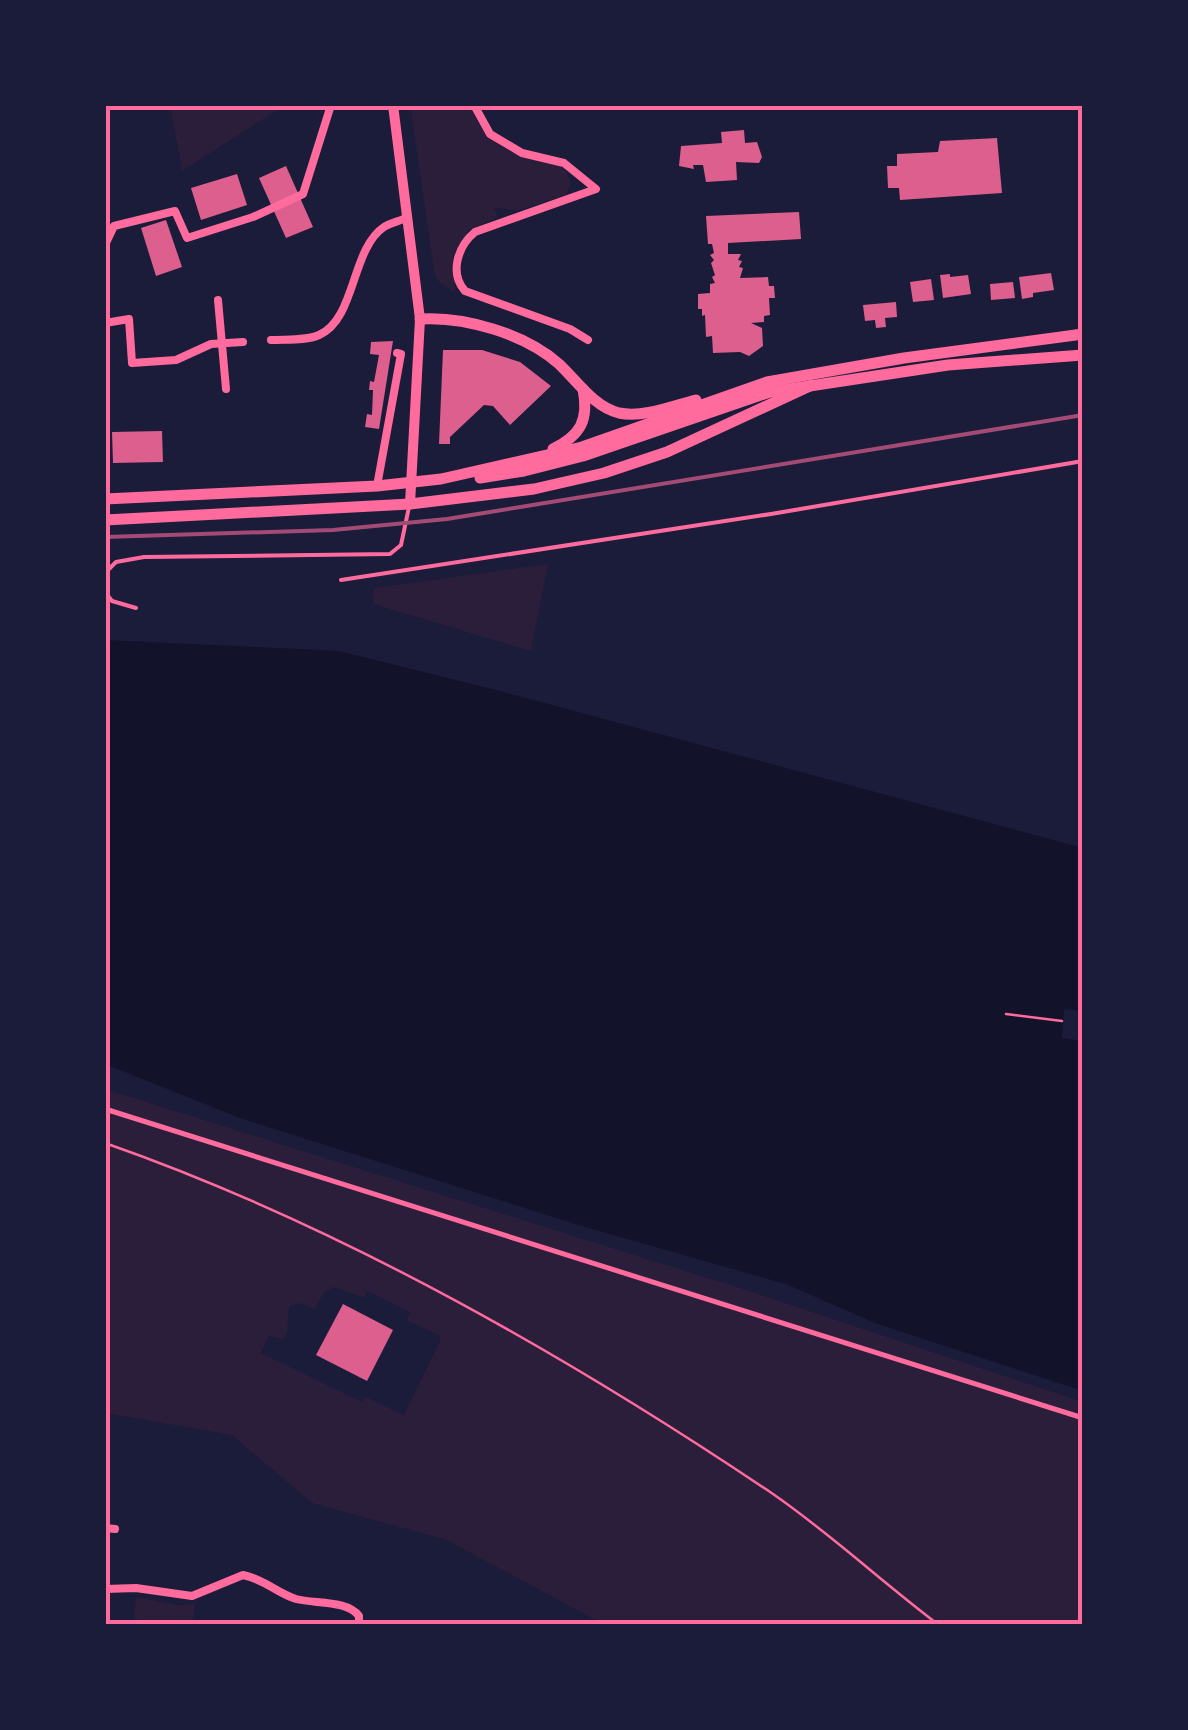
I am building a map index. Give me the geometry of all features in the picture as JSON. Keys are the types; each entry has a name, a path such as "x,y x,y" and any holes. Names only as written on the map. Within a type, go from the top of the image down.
{"highway":[{"path":"420,319 456,321 526,343 556,362 608,409 634,414 767,382 904,358 1083,334"},
{"path":"441,479 459,481 539,468 584,456 736,401 812,385 948,365 1083,354"},
{"path":"105,499 377,486 441,479 582,448 767,382"},
{"path":"105,520 410,504 534,490 604,473 695,441 812,385"},
{"path":"533,459 578,434 586,406 582,389"}],"main road":[{"path":"393,105 420,319 410,504"}],"street":[{"path":"105,244 114,226 175,211 187,238 253,217 302,194 331,105"},
{"path":"474,105 490,134 522,153 564,163 596,189 475,232 458,260 458,283 465,291 570,328 588,340"},
{"path":"272,340 318,336 330,328 374,238 384,226 406,218"},
{"path":"218,300 226,389"},
{"path":"105,323 140,318"},
{"path":"130,319 132,363 176,360 210,344 244,342"},
{"path":"377,486 402,354 396,353"},
{"path":"105,1108 1083,1418"},
{"path":"105,1589 136,1588 192,1596 243,1574 271,1584 290,1597 352,1608 358,1613 359,1625"}],"lane":[{"path":"341,580 1083,461"},
{"path":"105,574 116,562 133,558 390,554 401,545 410,504"},
{"path":"105,592 118,604 136,608"}],"path":[{"path":"1006,1014 1062,1021"},
{"path":"105,1143 174,1167 256,1204 354,1250 510,1333 776,1497 939,1625"}],"shaded area":[{"path":"170,105 285,105 182,171"},
{"path":"410,105 470,105 486,133 496,142 519,155 564,167 571,183 566,195 516,211 494,207 498,217 468,231 454,266 455,293 437,280 434,270"},
{"path":"548,564 531,651 373,604 374,588"},
{"path":"105,640 339,651 1083,848 1083,1011 1064,1009 1062,1038 1083,1041 1083,1391 875,1323 786,1284 585,1227 240,1118 105,1064"},
{"path":"105,1089 743,1289 1083,1402 1083,1625 605,1625 447,1540 312,1503 232,1435 105,1413","holes":["334,1287 364,1298 368,1291 410,1312 407,1320 440,1336 404,1415 366,1397 362,1402 261,1353 269,1335 282,1340 287,1333 289,1307 300,1303 315,1309 324,1292"]},
{"path":"136,1597 195,1604 192,1625 134,1619"}],"building":[{"path":"744,130 745,143 757,142 762,157 759,163 736,162 737,180 706,182 703,165 693,165 694,169 679,166 681,146 722,143 721,132"},
{"path":"997,138 1002,193 900,200 899,188 888,188 887,166 897,166 897,154 938,152 940,141"},
{"path":"286,166 313,227 286,238 259,178"},
{"path":"237,174 247,205 201,220 191,188"},
{"path":"799,212 801,239 728,243 728,254 741,254 740,278 768,277 775,298 769,298 770,315 764,316 764,322 751,323 762,328 763,346 749,356 740,352 713,353 712,336 706,337 705,315 698,309 698,294 710,293 710,284 715,283 711,263 714,260 710,255 714,253 712,244 708,244 706,216"},
{"path":"166,220 182,267 156,276 141,228"},
{"path":"1051,273 1054,290 1022,299 1019,277"},
{"path":"940,275 968,275 971,294 943,298"},
{"path":"931,279 934,300 913,302 910,282"},
{"path":"1013,282 1015,298 991,300 990,284"},
{"path":"896,302 897,317 885,318 886,327 876,328 875,320 865,321 863,305"},
{"path":"393,341 379,429 365,427 367,414 372,415 370,381 374,382 379,355 370,354 371,342"},
{"path":"443,350 482,350 520,362 551,386 510,425 493,406 484,405 450,437 450,444 439,444"},
{"path":"162,431 163,462 113,463 112,432"},
{"path":"343,1304 393,1330 367,1381 316,1355"}],"railway":[{"path":"105,537 333,530 447,519 1083,415"}]}
